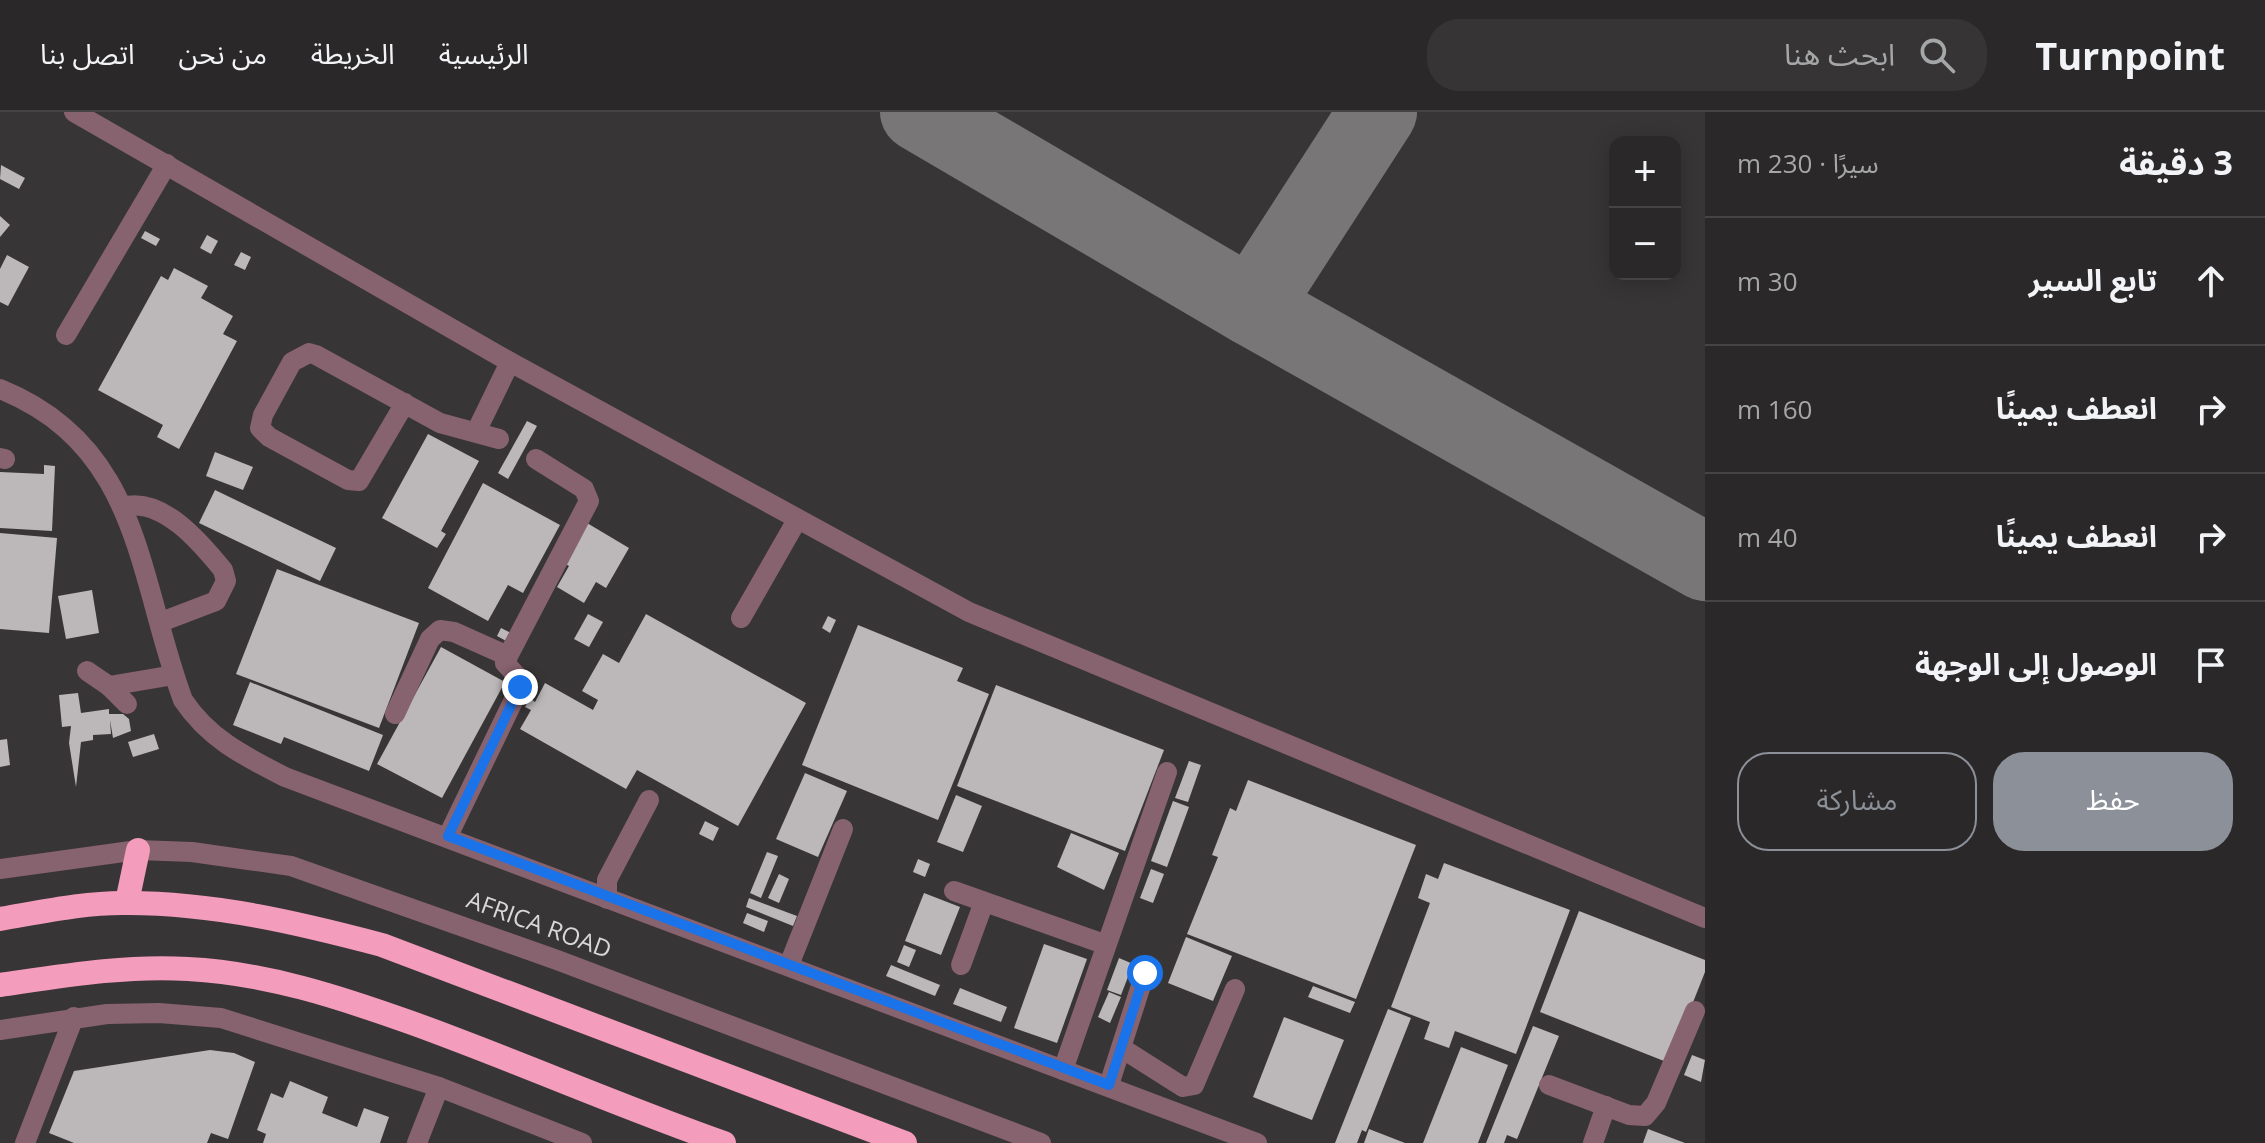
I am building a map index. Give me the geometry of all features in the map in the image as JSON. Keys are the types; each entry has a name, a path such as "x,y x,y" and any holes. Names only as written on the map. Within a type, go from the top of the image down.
{"highway":[{"path":"127,902 138,850"},
{"path":"0,919 127,902 234,911 382,945 905,1143"},
{"path":"0,985 132,970 188,969 282,981 351,1001 515,1060 724,1143"}],"street":[{"path":"74,112 510,362 797,520 1013,632 1705,918"},
{"path":"66,335 167,164"},
{"path":"405,403 359,481 348,480 295,452 260,428 263,415 292,362 302,353 316,355 451,427 499,439"},
{"path":"476,432 510,362"},
{"path":"0,389 58,419 80,438 123,507 183,700 215,739 285,777 1257,1143"},
{"path":"448,836 520,687 516,675 505,663 589,501 584,489 536,459"},
{"path":"123,507 149,508 165,514 223,570 226,581 216,601 161,622"},
{"path":"741,618 797,520"},
{"path":"395,714 430,639 440,630 454,632 508,656"},
{"path":"87,671 109,686 127,704"},
{"path":"109,686 174,675"},
{"path":"1063,1070 1104,944 1167,772"},
{"path":"607,899 607,880 649,800"},
{"path":"789,965 843,829"},
{"name":"AFRICA ROAD","path":"0,869 138,850 192,852 291,866 557,960 1041,1143"},
{"path":"954,891 1104,944"},
{"path":"961,965 984,902"},
{"path":"1109,1085 1145,973"},
{"path":"1123,1049 1183,1087 1194,1085 1235,989"},
{"path":"1549,1085 1637,1118 1652,1110 1695,1011"},
{"path":"0,1030 74,1017 159,1013 221,1018 439,1087 582,1143"},
{"path":"25,1143 74,1017"},
{"path":"417,1143 439,1087"},
{"path":"1593,1143 1606,1106"}],"building":[{"path":"1,165 25,178 19,189 0,179"},
{"path":"0,216 10,225 0,237"},
{"path":"145,231 160,239 156,246 141,238"},
{"path":"207,235 218,241 211,254 200,248"},
{"path":"241,252 251,257 245,270 234,265"},
{"path":"7,255 29,267 8,306 0,302 0,269"},
{"path":"174,268 208,286 201,298 233,316 223,334 237,341 179,449 157,437 163,425 98,390 161,276 168,280"},
{"path":"527,421 537,426 508,479 498,473"},
{"path":"428,434 479,461 441,531 446,534 437,548 382,518"},
{"path":"215,452 253,467 243,490 206,476"},
{"path":"44,465 55,466 52,531 0,528 0,472 44,474"},
{"path":"483,483 560,525 523,593 508,585 488,621 428,588"},
{"path":"215,490 336,548 320,581 199,523"},
{"path":"587,523 629,548 606,588 596,582 584,603 557,587 569,566 564,563"},
{"path":"0,533 57,538 49,633 0,629"},
{"path":"277,569 419,623 379,728 236,674"},
{"path":"92,590 99,633 66,639 58,596"},
{"path":"588,614 603,622 589,647 574,639"},
{"path":"646,614 806,703 738,826 637,770 626,789 520,729 531,710 525,707 530,698 535,702 545,683 593,710 598,700 582,691 603,654 619,663"},
{"path":"828,616 836,620 830,633 822,628"},
{"path":"858,625 963,668 957,681 989,694 938,820 802,765"},
{"path":"501,628 513,634 508,642 497,636"},
{"path":"441,647 505,682 442,798 377,764"},
{"path":"250,682 383,735 369,771 284,737 281,744 233,725"},
{"path":"996,685 1164,750 1125,851 957,786"},
{"path":"78,693 81,713 109,709 109,714 123,714 129,719 131,731 113,738 110,720 111,734 93,735 93,740 81,742 76,787 69,743 71,726 62,727 59,695"},
{"path":"154,734 159,749 133,757 128,742"},
{"path":"7,739 10,765 0,767 0,740"},
{"path":"1189,761 1201,765 1188,802 1175,798"},
{"path":"805,773 847,791 818,857 776,839"},
{"path":"1248,780 1416,845 1356,999 1187,934 1218,857 1212,855 1230,808 1236,811"},
{"path":"956,795 982,806 963,852 937,842"},
{"path":"1173,801 1189,807 1167,867 1151,861"},
{"path":"705,821 719,828 713,841 699,834"},
{"path":"1071,833 1119,853 1104,890 1057,867"},
{"path":"767,852 778,856 761,898 750,893"},
{"path":"918,859 930,864 925,877 913,872"},
{"path":"1444,863 1570,910 1516,1054 1455,1031 1449,1048 1424,1039 1430,1022 1391,1007 1430,903 1418,898 1426,874 1438,879"},
{"path":"1151,869 1164,874 1153,903 1140,898"},
{"path":"779,874 789,879 779,903 768,898"},
{"path":"924,893 960,907 941,955 905,941"},
{"path":"749,898 797,916 793,926 746,907"},
{"path":"1579,911 1705,960 1705,972 1669,1063 1540,1012"},
{"path":"747,913 768,921 764,932 743,923"},
{"path":"1186,937 1232,956 1213,1001 1168,983"},
{"path":"1044,944 1087,959 1057,1043 1014,1028"},
{"path":"904,945 916,950 909,967 897,962"},
{"path":"1119,958 1133,964 1121,995 1107,990"},
{"path":"891,965 940,985 935,996 886,976"},
{"path":"1313,986 1355,1002 1350,1013 1308,997"},
{"path":"960,988 1007,1007 1001,1022 953,1004"},
{"path":"1109,992 1121,997 1110,1023 1098,1017"},
{"path":"1388,1009 1411,1018 1366,1132 1362,1130 1357,1143 1335,1143"},
{"path":"1284,1017 1344,1040 1312,1120 1253,1097"},
{"path":"1533,1026 1559,1036 1517,1139 1507,1135 1504,1143 1486,1143"},
{"path":"1461,1047 1508,1065 1478,1143 1423,1143"},
{"path":"210,1050 234,1053 255,1062 228,1139 211,1133 207,1143 74,1143 49,1133 74,1071"},
{"path":"1692,1055 1705,1060 1701,1082 1684,1075"},
{"path":"290,1081 328,1097 322,1113 357,1127 364,1108 389,1117 380,1143 263,1143 266,1134 257,1130 271,1093 283,1098"},
{"path":"1369,1129 1405,1143 1364,1143"},
{"path":"1648,1129 1685,1143 1643,1143"}],"taxiway":[{"path":"919,112 1252,307 1705,562"},
{"path":"1252,307 1378,112"}],"route":[{"path":"520,687 448,836 607,899 1109,1085 1145,973"}]}
